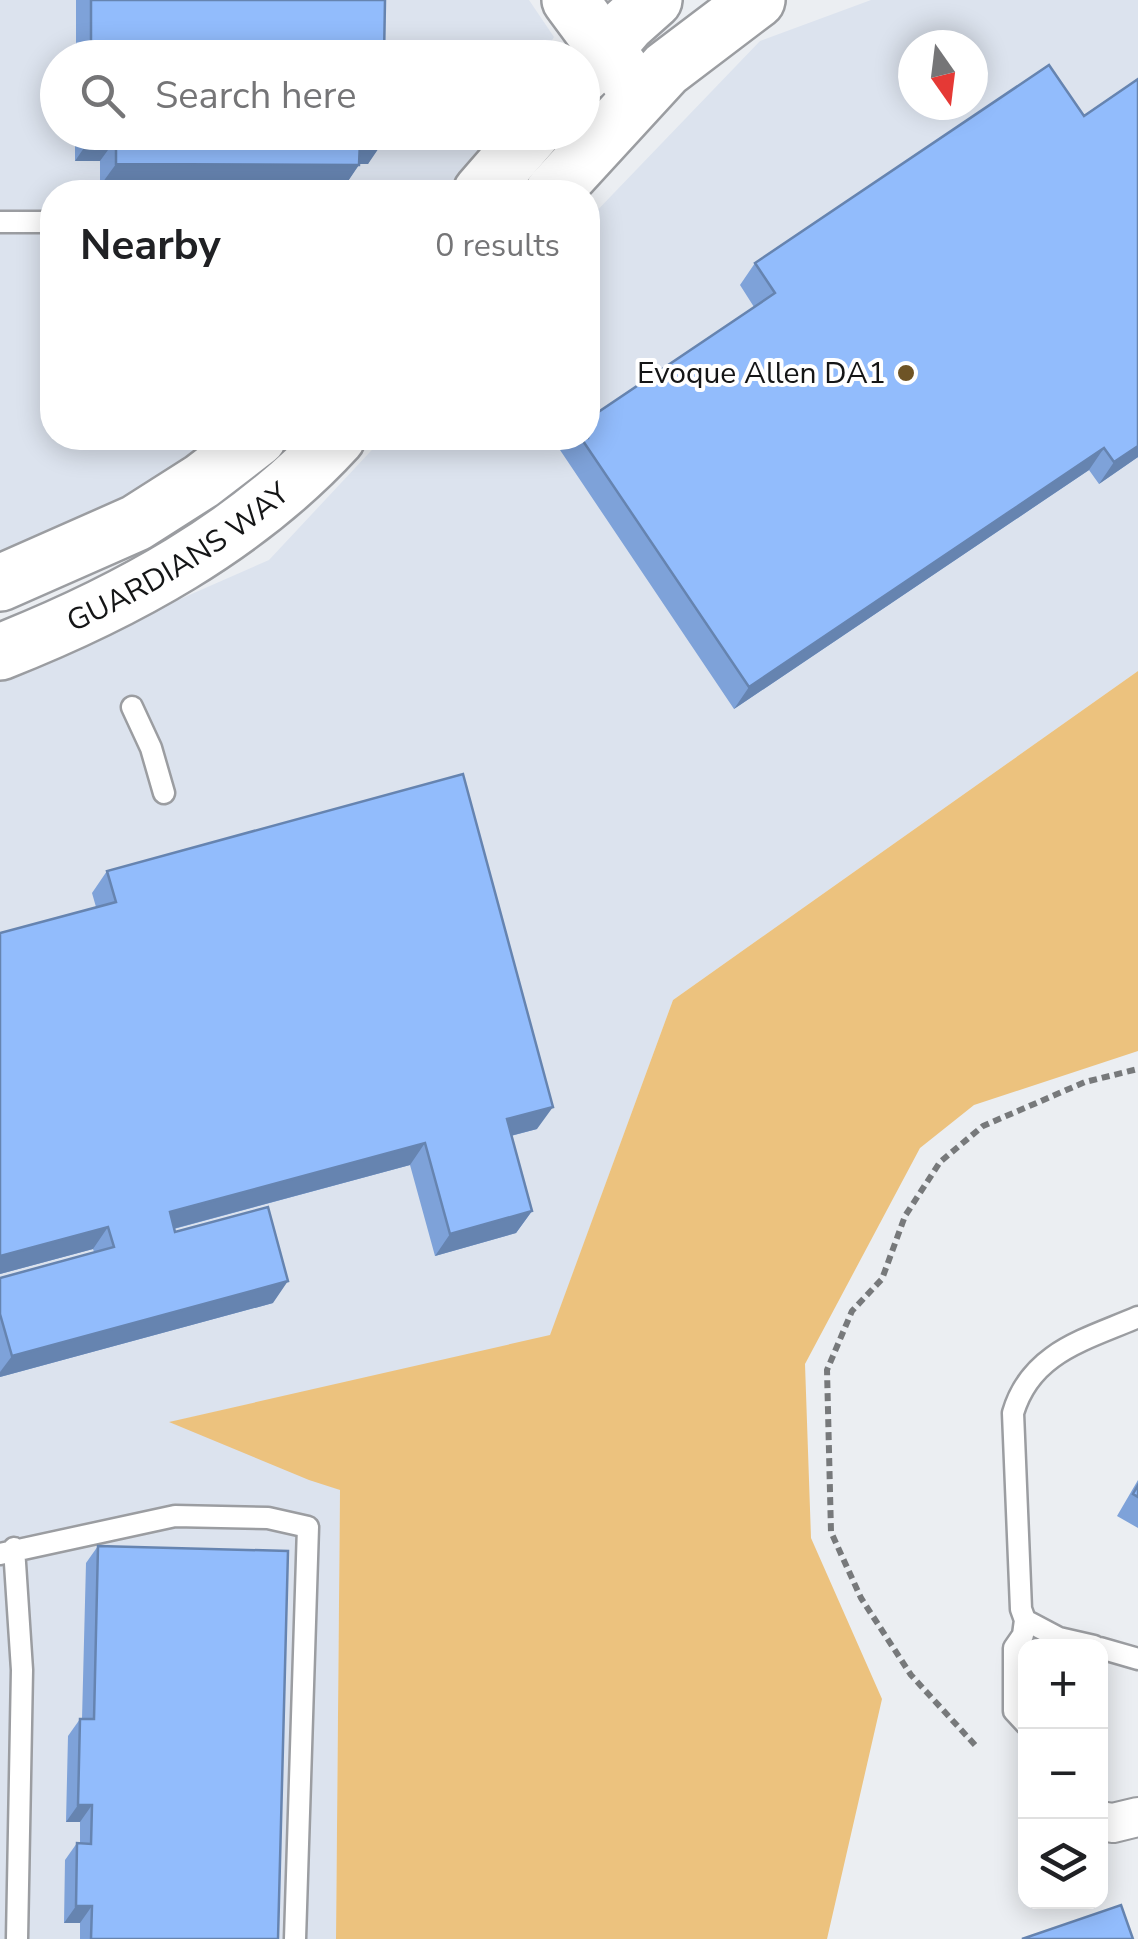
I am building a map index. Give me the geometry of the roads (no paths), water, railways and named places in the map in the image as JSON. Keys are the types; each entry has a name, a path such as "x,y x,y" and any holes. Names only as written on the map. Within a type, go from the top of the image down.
{"street":[{"path":"570,0 585,40"},
{"path":"600,56 652,0 693,48"},
{"path":"600,139 640,94 757,0"},
{"path":"600,67 640,94"},
{"path":"491,180 517,150"},
{"path":"564,180 590,150"},
{"name":"GUARDIANS WAY","path":"0,583 136,523 242,450"},
{"name":"GUARDIANS WAY","path":"0,652 70,624 153,581 232,529 325,450"},
{"path":"1108,1823 1138,1817"}],"lane":[{"path":"0,222 40,222"},
{"path":"132,707 151,748 164,792"},
{"path":"1063,1639 1027,1634 1021,1609 1013,1413 1031,1374 1054,1354 1138,1317"},
{"path":"17,1939 22,1670 7,1551 174,1516 268,1518 308,1527 295,1939"},
{"path":"1018,1644 1014,1648 1014,1712 1018,1716"},
{"path":"1108,1650 1138,1659"}],"place":[{"name":"Evoque Allen DA1","path":"906,373"}]}
